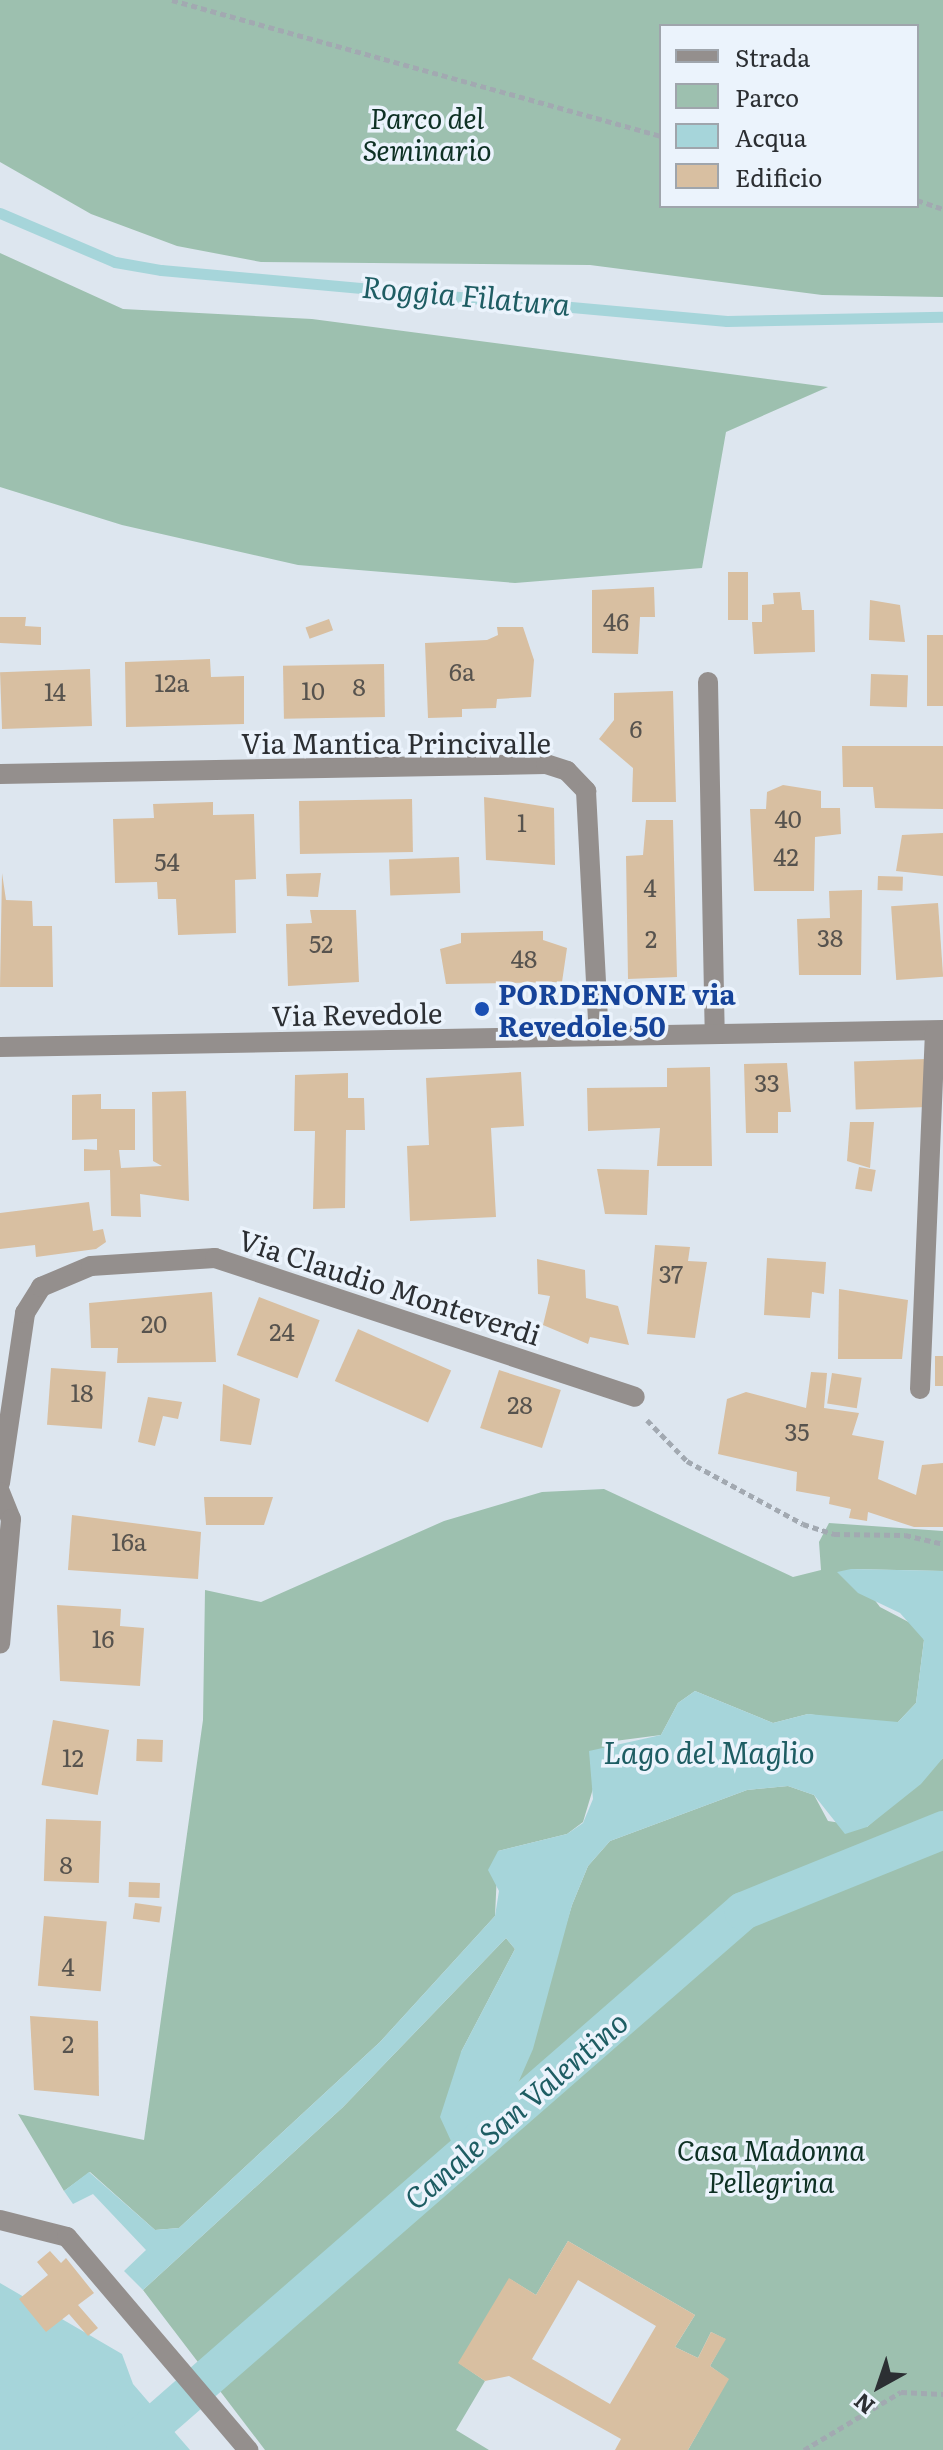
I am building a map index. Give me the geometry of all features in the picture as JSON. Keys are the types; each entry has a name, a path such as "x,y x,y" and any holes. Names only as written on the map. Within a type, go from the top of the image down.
{"street":[{"path":"708,682 715,1034"},
{"name":"Via Mantica Princivalle","path":"0,774 546,764 567,771 586,791 599,1036"},
{"name":"Via Revedole","path":"0,1047 939,1030 920,1389"},
{"name":"Via Claudio Monteverdi","path":"0,1483 25,1313 41,1287 91,1266 215,1258 635,1397"},
{"path":"0,1492 11,1519 0,1644"},
{"path":"0,2220 67,2237 248,2450"}],"path":[{"path":"172,0 659,135"},
{"path":"919,201 943,209"},
{"path":"635,1397 660,1439 687,1461 803,1524 834,1534 905,1535 943,1544"},
{"path":"804,2450 901,2392 943,2394"}],"green space":[{"name":"Parco del Seminario","path":"0,0 943,0 943,297 822,295 590,265 261,262 177,246 91,214 0,162"},
{"path":"0,253 123,309 312,319 828,387 726,432 702,568 515,583 298,565 122,525 0,487"},
{"path":"604,1489 793,1577 821,1570 819,1542 829,1523 943,1531 943,1571 851,1569 880,1607 918,1627 924,1640 916,1703 898,1722 881,1724 808,1714 773,1723 695,1691 678,1703 661,1735 607,1742 583,1822 567,1834 498,1851 495,1916 380,2042 179,2228 155,2230 90,2172 64,2191 18,2114 144,2140 203,1720 205,1590 261,1602 444,1521 542,1492"},
{"name":"Casa Madonna Pellegrina","path":"943,1758 943,2450 688,2450 728,2379 710,2366 725,2339 711,2332 698,2358 675,2347 695,2315 568,2241 536,2295 510,2279 459,2363 485,2381 456,2430 489,2450 265,2450 143,2290 343,2107 506,1938 515,1949 461,2052 537,2020 572,1905 588,1866 610,1841 747,1790 788,1786 814,1795 828,1821 867,1827"}],"water":[{"name":"Lago del Maglio","path":"851,1569 943,1571 943,1758 921,1784 867,1827 845,1834 814,1795 788,1786 747,1790 610,1841 588,1866 572,1905 533,2049 508,2106 481,2133 451,2141 440,2117 461,2052 515,1949 506,1938 343,2107 143,2290 124,2271 146,2250 93,2194 73,2204 64,2191 89,2172 155,2230 179,2228 380,2042 495,1916 499,1891 488,1870 498,1851 567,1834 583,1823 593,1799 589,1751 661,1735 678,1703 695,1691 773,1723 808,1714 898,1722 916,1703 924,1640 900,1613 858,1593 837,1572"},
{"path":"0,2283 122,2354 133,2384 190,2450 0,2450"}],"building":[{"path":"728,572 748,572 748,620 728,620"},
{"path":"654,587 655,617 640,617 638,654 592,653 592,590"},
{"path":"800,592 802,610 814,610 815,652 754,654 752,622 762,622 762,605 774,604 773,593"},
{"path":"870,600 900,605 905,642 869,640"},
{"path":"0,617 26,617 25,626 41,627 41,645 0,643"},
{"path":"329,619 333,630 310,639 306,628"},
{"path":"497,627 523,627 534,660 531,697 497,699 496,708 462,709 462,717 428,718 425,643 487,640 498,635"},
{"path":"927,635 943,635 943,706 927,706"},
{"path":"210,659 211,677 244,676 244,724 126,727 125,662"},
{"path":"384,664 385,717 284,719 283,666"},
{"path":"90,669 92,726 2,729 0,672"},
{"path":"871,674 908,675 907,707 870,706"},
{"path":"673,691 676,802 632,802 633,768 599,739 614,720 614,693"},
{"path":"842,746 943,746 943,809 875,808 873,787 843,787"},
{"path":"783,785 821,791 821,808 840,808 841,834 815,837 814,891 754,891 750,809 766,809 767,792"},
{"path":"484,797 554,808 555,865 486,860"},
{"path":"412,799 413,852 300,854 299,801"},
{"path":"213,802 213,815 254,814 256,879 235,880 236,933 178,935 176,899 158,899 157,882 115,883 113,819 154,818 153,804"},
{"path":"646,820 673,820 677,977 628,979 626,856 643,855"},
{"path":"943,833 943,876 896,871 902,835"},
{"path":"459,857 460,893 390,895 389,859"},
{"path":"2,873 6,900 32,901 33,926 52,926 53,987 0,987"},
{"path":"321,873 318,897 287,896 286,874"},
{"path":"878,876 903,877 902,891 878,890"},
{"path":"862,890 861,975 799,975 797,919 830,918 829,891"},
{"path":"938,903 943,977 896,980 891,906"},
{"path":"310,910 356,910 359,982 288,986 286,924 312,923"},
{"path":"543,931 543,940 567,948 562,982 446,984 440,949 461,943 461,933"},
{"path":"926,1059 928,1107 856,1109 854,1062"},
{"path":"787,1063 791,1112 778,1112 778,1133 746,1133 744,1064"},
{"path":"710,1067 712,1166 657,1166 660,1128 588,1131 587,1088 667,1087 667,1068"},
{"path":"521,1072 524,1126 491,1128 496,1217 410,1221 407,1146 429,1145 426,1078"},
{"path":"348,1073 348,1098 364,1098 365,1130 346,1130 345,1208 313,1209 315,1131 294,1131 295,1075"},
{"path":"186,1091 189,1201 140,1194 141,1217 111,1216 110,1170 84,1171 84,1149 97,1150 97,1139 72,1140 72,1095 101,1094 101,1109 135,1109 135,1150 119,1150 121,1168 162,1166 153,1161 152,1092"},
{"path":"850,1122 874,1122 870,1168 847,1161"},
{"path":"859,1167 876,1170 872,1192 855,1189"},
{"path":"597,1169 649,1170 647,1215 605,1214"},
{"path":"89,1202 93,1231 103,1229 106,1242 96,1249 36,1257 35,1245 0,1249 0,1213"},
{"path":"655,1245 690,1247 688,1261 707,1262 695,1338 647,1334"},
{"path":"767,1258 826,1262 824,1294 812,1292 810,1318 764,1315"},
{"path":"537,1259 585,1270 586,1298 618,1306 629,1345 590,1337 588,1344 543,1325 550,1296 538,1294"},
{"path":"839,1289 908,1300 902,1359 838,1359"},
{"path":"212,1292 216,1362 117,1363 118,1348 91,1348 89,1303"},
{"path":"259,1297 320,1320 297,1378 237,1355"},
{"path":"358,1329 451,1370 428,1423 335,1381"},
{"path":"935,1356 943,1356 943,1386 935,1386"},
{"path":"51,1368 106,1372 102,1429 47,1425"},
{"path":"499,1370 561,1390 542,1448 480,1428"},
{"path":"811,1372 827,1373 824,1408 859,1413 852,1435 884,1441 878,1479 916,1495 922,1465 943,1463 943,1527 914,1527 868,1512 867,1521 849,1518 851,1509 829,1504 830,1497 796,1491 797,1472 718,1454 727,1399 746,1392 806,1408"},
{"path":"832,1373 862,1378 857,1408 827,1404"},
{"path":"223,1384 260,1399 251,1445 220,1441"},
{"path":"148,1397 182,1402 178,1419 163,1416 155,1446 138,1442"},
{"path":"204,1497 273,1497 264,1525 206,1525"},
{"path":"72,1515 201,1532 198,1579 68,1570"},
{"path":"57,1605 121,1609 120,1626 144,1628 140,1686 60,1681"},
{"path":"53,1720 109,1730 98,1795 42,1785"},
{"path":"137,1739 163,1740 162,1762 136,1761"},
{"path":"46,1819 101,1821 99,1883 44,1881"},
{"path":"129,1882 160,1883 159,1898 128,1897"},
{"path":"135,1903 162,1907 160,1923 133,1919"},
{"path":"44,1916 107,1921 101,1991 38,1986"},
{"path":"30,2016 98,2021 99,2096 34,2090"},
{"path":"568,2241 695,2315 675,2347 698,2358 711,2332 726,2339 710,2366 729,2379 688,2450 615,2450 621,2439 509,2376 485,2381 458,2363 509,2278 536,2295","holes":["578,2280 656,2326 610,2404 532,2359"]},
{"path":"50,2251 61,2263 66,2258 94,2293 78,2305 98,2328 88,2336 69,2314 46,2332 19,2299 48,2275 37,2262"}],"waterway":[{"name":"Roggia Filatura","path":"0,213 115,262 161,270 727,321 943,317"},
{"name":"Canale San Valentino","path":"125,2450 743,1911 943,1830"}],"place":[{"name":"PORDENONE via Revedole 50","path":"482,1009"}]}
